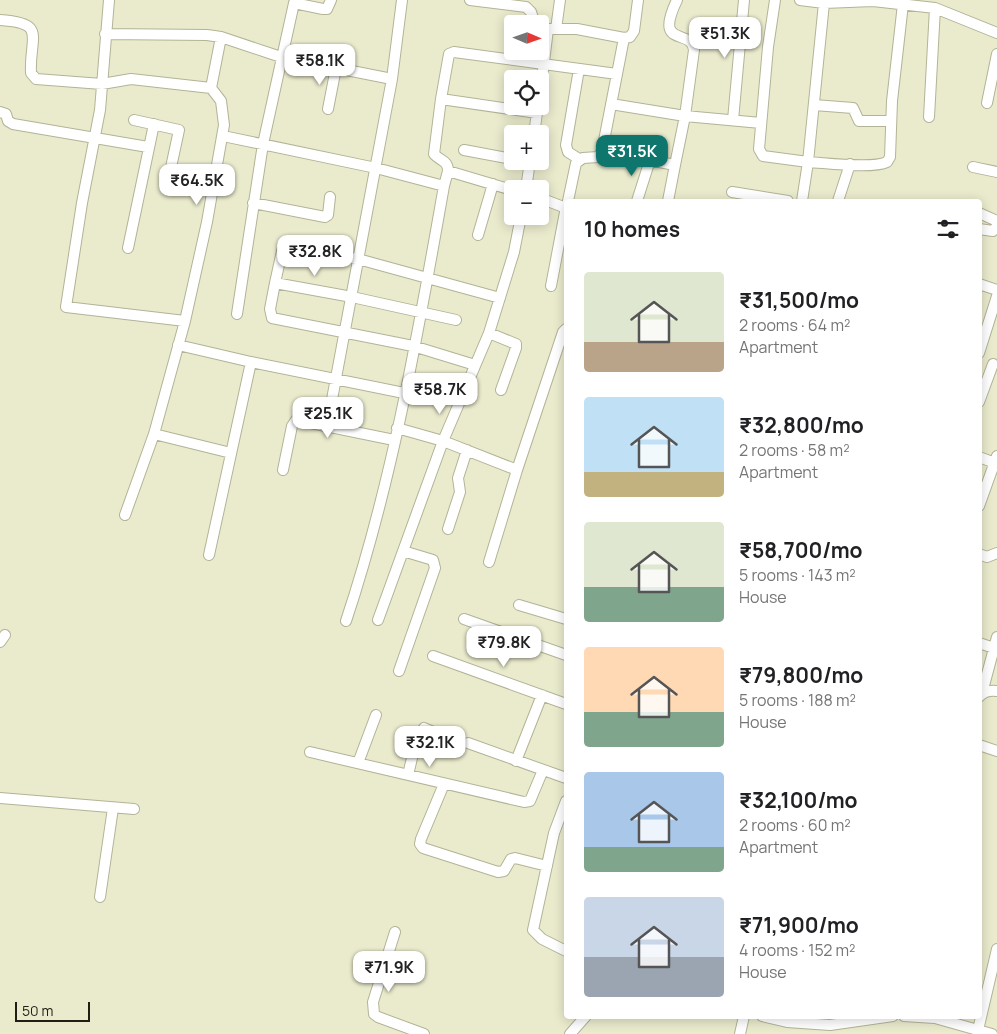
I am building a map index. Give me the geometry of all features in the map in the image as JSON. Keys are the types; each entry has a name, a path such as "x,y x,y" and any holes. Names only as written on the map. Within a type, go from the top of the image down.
{"street":[{"path":"109,0 100,110 82,203 66,307 185,322"},
{"path":"283,0 323,9 328,9 331,0"},
{"path":"327,426 346,333 364,221 376,168 392,78 402,0"},
{"path":"470,0 526,7 532,15"},
{"path":"549,26 560,0"},
{"path":"549,28 598,32 624,38 630,37 634,31 638,0"},
{"path":"668,199 685,116 694,50 690,40 676,36 671,33 669,28 671,14 677,0"},
{"path":"733,120 744,0"},
{"path":"775,0 761,123 760,153 770,158 850,164 882,164 887,162 890,157 891,121 903,4"},
{"path":"800,0 830,2 873,1 935,8 997,33"},
{"path":"237,314 263,144 294,1"},
{"path":"802,199 830,2"},
{"path":"930,117 935,8"},
{"path":"0,20 27,24 30,28 33,36 31,73 36,79 102,84 131,79 211,88 221,101 224,118 223,136 207,222 185,322 154,434 126,514"},
{"path":"105,34 207,35 221,37 281,57 392,78"},
{"path":"211,88 221,37"},
{"path":"579,69 566,145 568,152 579,159 598,157 602,151 624,38"},
{"path":"346,621 371,543 397,428 448,171 448,165 445,161 437,158 434,154 446,61 449,54 454,52 617,74"},
{"path":"986,103 997,54"},
{"path":"543,70 544,60"},
{"path":"328,109 336,68"},
{"path":"442,99 504,106"},
{"path":"611,104 685,116 761,123"},
{"path":"814,106 854,108 859,121 891,121"},
{"path":"0,112 6,114 8,121 13,124 148,147"},
{"path":"134,120 180,131 170,172"},
{"path":"128,248 154,124"},
{"path":"223,136 376,168 444,186"},
{"path":"464,150 504,158"},
{"path":"602,151 675,165"},
{"path":"568,199 576,163 579,159"},
{"path":"639,199 650,160"},
{"path":"839,199 850,164"},
{"path":"974,166 997,172"},
{"path":"448,171 504,187"},
{"path":"478,235 493,184"},
{"path":"732,192 776,199"},
{"path":"253,203 325,217 328,215 330,198"},
{"path":"549,201 564,206"},
{"path":"982,214 997,221"},
{"path":"551,286 564,218"},
{"path":"378,620 443,441 489,333 514,252 519,225"},
{"path":"982,229 993,231 997,226"},
{"path":"475,365 413,346 272,318 270,309 284,249 358,259 500,298"},
{"path":"275,283 352,297 456,320"},
{"path":"982,285 997,290"},
{"path":"982,344 997,296"},
{"path":"489,562 517,470 564,331"},
{"path":"489,333 516,344 501,390"},
{"path":"178,345 404,393"},
{"path":"209,555 251,362"},
{"path":"982,394 993,364"},
{"path":"284,470 293,422 300,420 394,440"},
{"path":"397,428 443,441 517,470"},
{"path":"154,434 231,453"},
{"path":"448,529 460,492 458,478 467,450"},
{"path":"982,457 996,459 982,498"},
{"path":"399,671 436,568 433,560 403,551"},
{"path":"982,555 987,556 997,553"},
{"path":"519,605 564,618"},
{"path":"464,619 564,654"},
{"path":"982,690 997,637"},
{"path":"982,644 995,648"},
{"path":"433,656 564,703"},
{"path":"982,695 992,690 997,691"},
{"path":"516,761 542,695"},
{"path":"358,763 376,715"},
{"path":"408,775 416,741 424,728 450,740"},
{"path":"468,743 564,777"},
{"path":"982,746 997,751"},
{"path":"310,752 524,802 530,801 533,797 543,770"},
{"path":"444,784 421,839 420,844 423,848 498,872 504,871 511,859 515,858 547,866"},
{"path":"0,798 134,810"},
{"path":"564,806 554,833 533,930 542,939 564,950"},
{"path":"100,896 113,808"},
{"path":"395,932 373,1002 374,1014 424,1034"},
{"path":"938,1019 986,1033 997,949"},
{"path":"570,1034 583,1019"},
{"path":"740,1034 743,1019"},
{"path":"774,1019 787,1022 830,1025 856,1019"}]}
